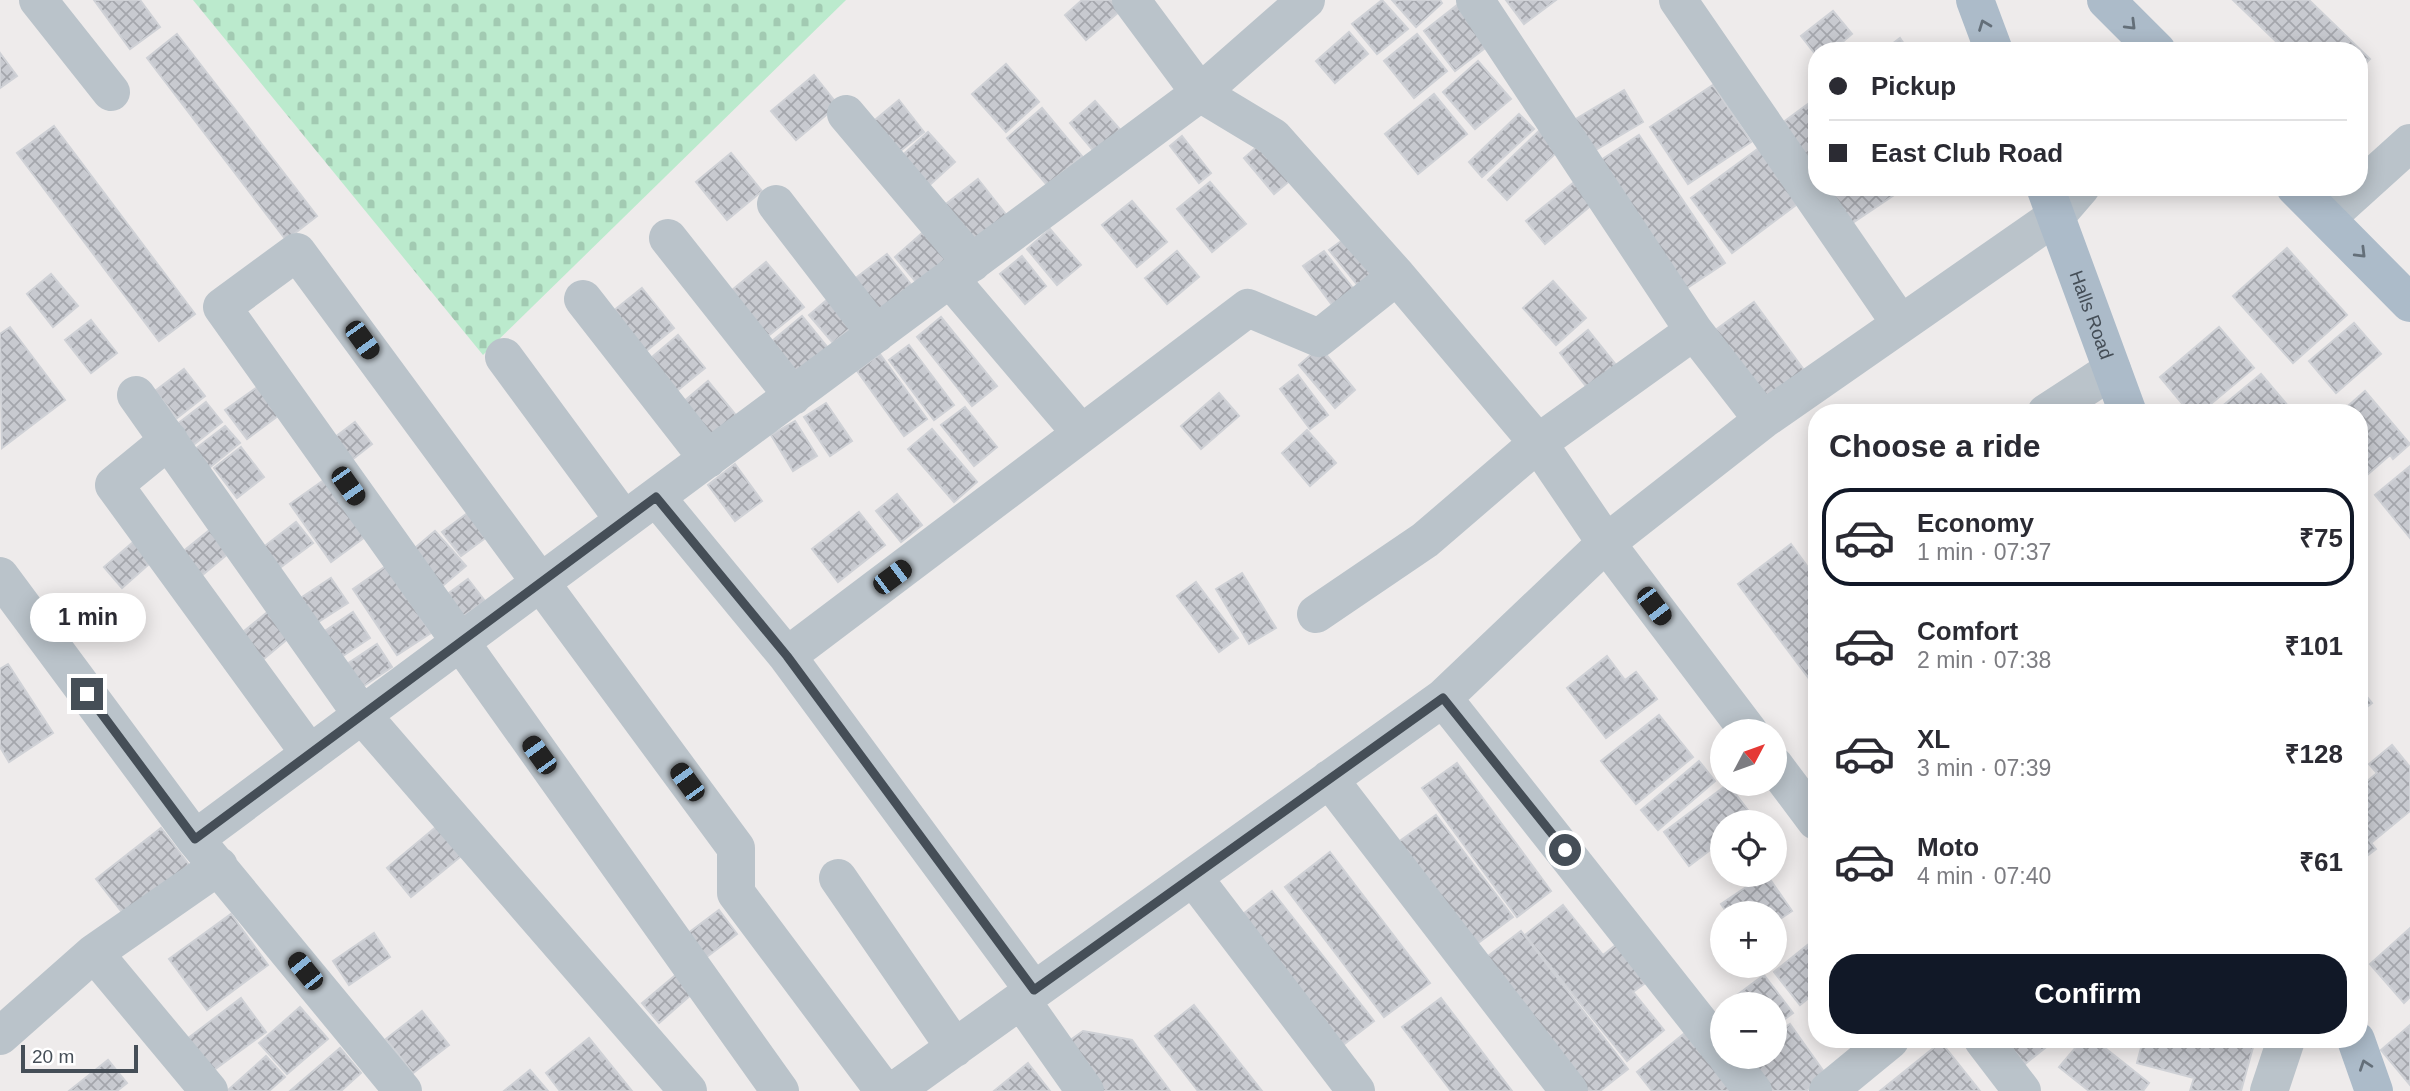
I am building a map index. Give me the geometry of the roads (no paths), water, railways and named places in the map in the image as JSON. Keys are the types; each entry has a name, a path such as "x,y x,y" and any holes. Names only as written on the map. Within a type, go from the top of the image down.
{"main road":[{"path":"1975,0 1991,42"},
{"path":"2106,0 2148,42"},
{"path":"2304,196 2410,303"},
{"name":"Halls Road","path":"2051,202 2125,404"},
{"path":"2359,1048 2374,1091"}],"street":[{"path":"38,0 111,92"},
{"path":"1131,0 1200,93 1273,137 1397,276 1538,443 1606,543 1739,719"},
{"path":"0,1035 207,853 310,754 1200,93 1306,0"},
{"path":"1475,0 1694,331 1763,420"},
{"path":"1678,0 1808,189"},
{"path":"846,114 1081,433"},
{"path":"2368,181 2410,143"},
{"path":"1813,196 1900,323"},
{"path":"2327,218 2351,196"},
{"path":"894,1091 1443,698 1606,543 1763,420 1900,323 2051,202"},
{"path":"776,204 876,334"},
{"path":"668,238 793,396"},
{"path":"780,1091 222,307 297,252 736,848 736,893 884,1091"},
{"path":"787,656 1248,307 1319,338 1397,276"},
{"path":"583,299 708,459"},
{"path":"1316,614 1425,540 1538,443 1694,331"},
{"path":"503,357 624,520"},
{"path":"2060,404 2112,370"},
{"path":"136,395 362,715 688,1091"},
{"path":"169,440 114,485 310,754"},
{"path":"656,497 787,656 1027,995 1084,1091"},
{"path":"3,588 207,853 403,1091"},
{"path":"1443,698 1710,1036"},
{"path":"1329,779 1569,1091"},
{"path":"1787,782 1808,810"},
{"path":"1193,877 1356,1091"},
{"path":"838,878 955,1048"},
{"path":"94,953 209,1091"},
{"path":"1828,1091 1879,1048"},
{"path":"1989,1048 2022,1091"},
{"path":"2269,1091 2283,1048"},
{"path":"1736,1069 1753,1091"}]}
